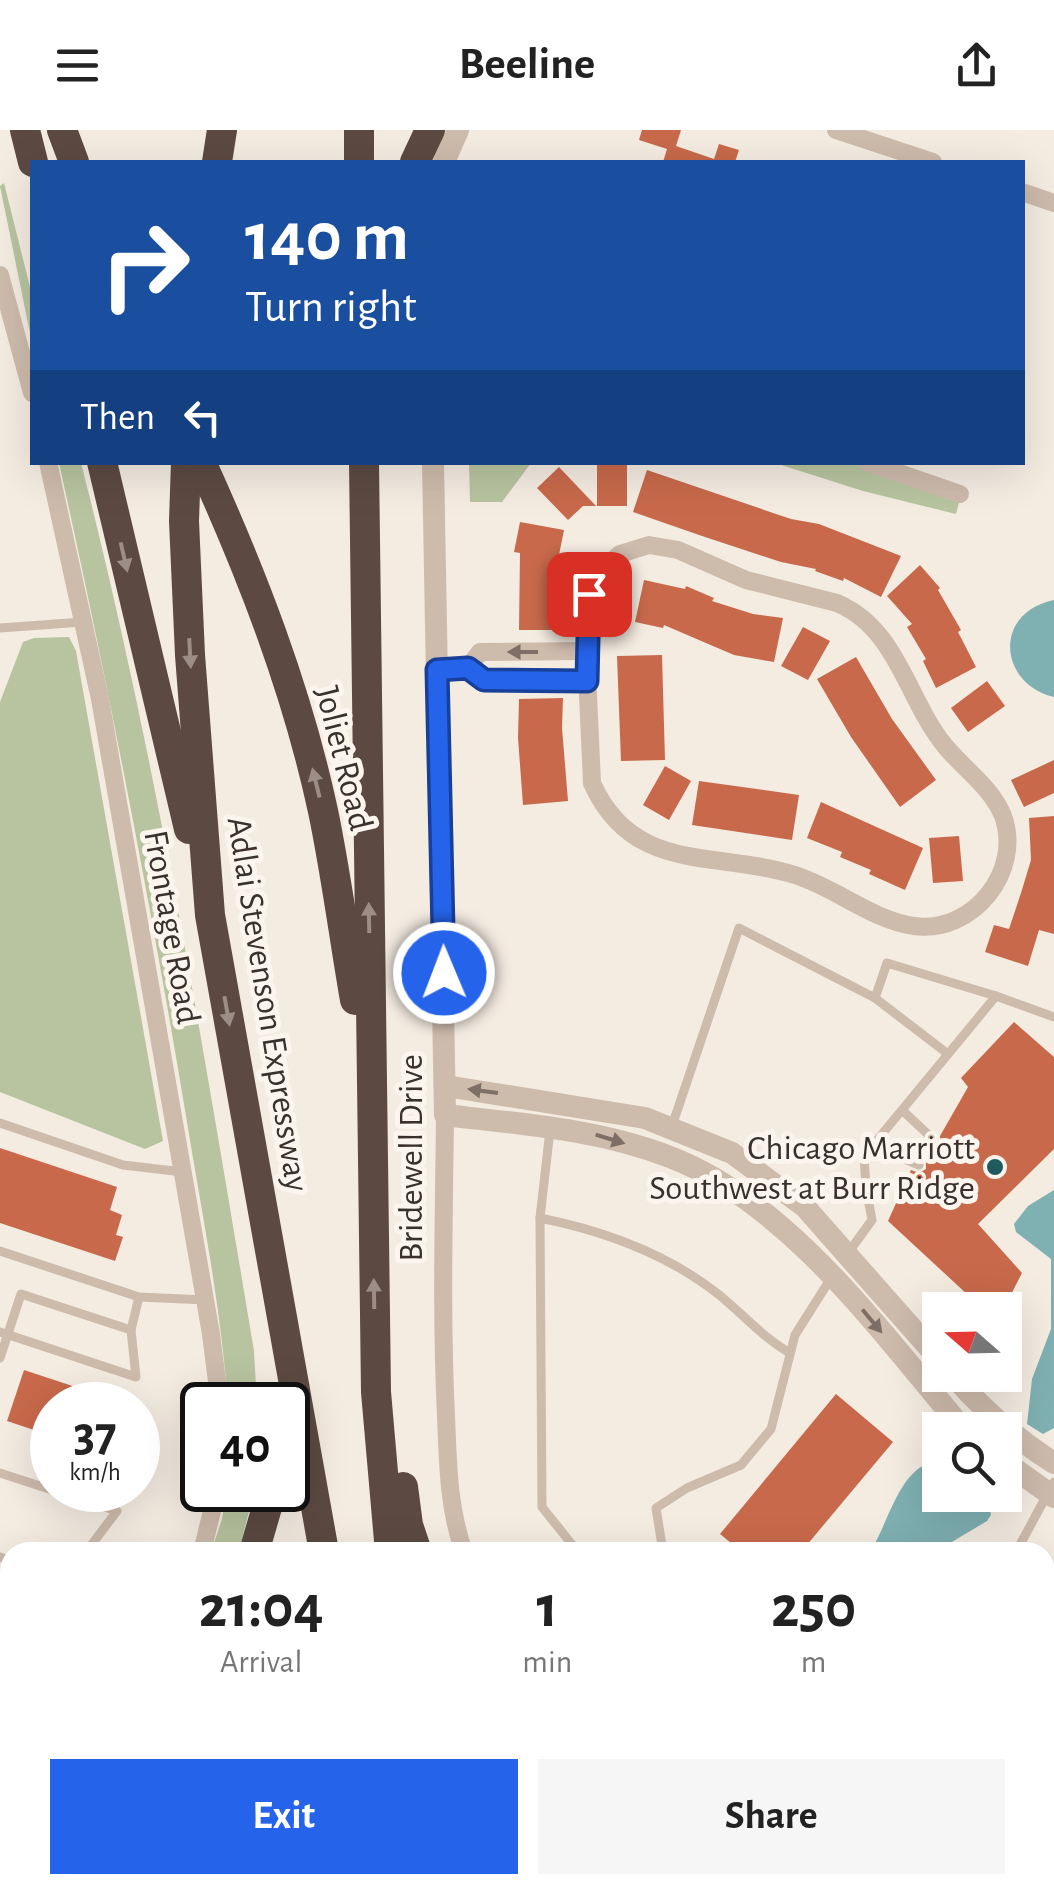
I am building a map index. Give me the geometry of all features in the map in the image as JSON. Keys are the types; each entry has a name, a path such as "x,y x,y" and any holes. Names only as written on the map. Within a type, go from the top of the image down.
{"highway":[{"path":"62,130 73,160"},
{"path":"217,160 222,130"},
{"path":"359,130 360,160"},
{"path":"416,160 430,130"},
{"path":"103,465 210,915"},
{"name":"Adlai Stevenson Expressway","path":"186,465 184,521 190,655 210,915 322,1542"},
{"name":"Joliet Road","path":"202,465 257,592 299,717 323,811 370,1085"},
{"path":"364,465 376,1392 389,1542"},
{"path":"365,566 376,465"},
{"path":"271,1259 276,1382"},
{"path":"376,1392 402,1475 414,1542"},
{"path":"257,1542 266,1512"}],"street":[{"path":"445,160 458,130"},
{"path":"836,130 927,160"},
{"path":"1025,193 1054,203"},
{"path":"0,275 30,386"},
{"name":"Frontage Road","path":"49,465 100,699 206,1300 217,1382"},
{"name":"Bridewell Drive","path":"433,465 446,1086 444,1364 449,1486 460,1542"},
{"path":"876,465 960,494"},
{"path":"648,544 678,550 746,580 851,609 887,642 934,730 985,788 1002,815 1008,843 998,882 965,915 944,924 919,927 897,922 792,874 676,854 644,843 609,815 592,783 587,681 589,594 595,580 620,554 648,544"},
{"path":"468,668 480,652 586,651"},
{"path":"437,670 468,668 484,680 587,681"},
{"path":"446,1086 645,1118 732,1154 805,1207 922,1339"},
{"path":"445,1114 592,1133 672,1158 753,1202 833,1276 949,1412"},
{"path":"967,1392 1027,1446 1054,1464"},
{"path":"1022,1472 1052,1491"},
{"path":"204,1542 212,1512"}],"lane":[{"path":"0,628 84,622"},
{"path":"671,1128 739,928 875,998 948,1054"},
{"path":"875,998 888,963 1054,1017"},
{"path":"661,1542 656,1508 686,1488 741,1465 771,1429 796,1336 872,1220 864,1156 996,996"},
{"path":"902,1110 933,1139 934,1150"},
{"path":"0,1123 123,1166 183,1172"},
{"path":"551,1127 540,1218 542,1507 570,1542"},
{"path":"880,1136 919,1166"},
{"path":"540,1218 612,1236 653,1253 718,1294 766,1339 790,1353"},
{"path":"0,1251 139,1297 206,1300"},
{"path":"0,1358 4,1334 21,1294 131,1330"},
{"path":"4,1334 136,1377 131,1330 139,1297"},
{"path":"0,1473 117,1511 94,1542"},
{"path":"1022,1542 1052,1491"}],"green space":[{"path":"4,183 30,287 30,333 0,186"},
{"path":"59,465 81,465 133,683 177,905 254,1351 256,1382 226,1382 209,1254 156,943"},
{"path":"469,465 530,465 502,502 470,502"},
{"path":"781,465 857,465 960,499 956,514"},
{"path":"69,637 76,651 163,1141 145,1149 0,1092 0,702 23,642"},
{"path":"223,1512 249,1512 241,1542 214,1542"}],"water":[{"path":"1054,600 1054,697 1036,690 1022,678 1013,664 1010,648 1020,619 1034,607"},
{"path":"1054,1190 1054,1428 1043,1434 1027,1424 1032,1379 1051,1329 1051,1259 1016,1232 1014,1224 1028,1206"},
{"path":"922,1467 922,1512 991,1515 952,1542 876,1542 897,1496"}],"building":[{"path":"642,130 681,130 676,146 714,159 719,144 739,150 736,160 664,160 667,149 639,140"},
{"path":"597,465 627,465 627,506 597,506"},
{"path":"559,467 596,506 583,506 568,520 537,488"},
{"path":"647,470 791,519 819,524 901,556 881,597 844,578 843,581 816,569 781,562 633,512"},
{"path":"520,522 564,530 557,565 564,565 564,630 519,630 520,553 514,552"},
{"path":"920,565 940,588 976,667 936,688 923,661 926,659 907,627 912,624 887,596"},
{"path":"644,580 685,589 686,586 714,598 712,601 753,614 783,618 774,662 734,655 664,625 663,628 635,622"},
{"path":"803,627 830,641 808,680 781,666"},
{"path":"662,655 665,760 621,761 617,656"},
{"path":"856,657 892,719 936,780 900,807 851,737 817,679"},
{"path":"987,681 1005,706 968,732 951,708"},
{"path":"563,698 568,801 523,805 519,699"},
{"path":"1054,760 1054,793 1024,807 1011,780"},
{"path":"665,766 691,781 669,820 643,805"},
{"path":"699,781 799,795 792,840 692,825"},
{"path":"821,802 923,848 905,890 840,857 842,852 807,838"},
{"path":"1054,816 1054,934 1039,930 1028,966 985,952 994,925 1009,929 1021,893 1031,860 1029,818"},
{"path":"959,836 963,881 933,883 929,838"},
{"name":"Chicago Marriott Southwest at Burr Ridge","path":"1014,1022 1054,1057 1054,1149 978,1224 1022,1273 1012,1292 965,1292 888,1221 911,1170 919,1173 926,1169 926,1161 921,1157 926,1152 932,1158 941,1154 940,1136 968,1087 961,1078"},
{"path":"0,1148 117,1187 110,1210 122,1215 116,1235 123,1237 115,1261 0,1223"},
{"path":"24,1370 60,1382 30,1382 30,1429 7,1421"},
{"path":"836,1394 893,1442 809,1542 730,1542 720,1534"}],"place":[{"name":"Chicago Marriott Southwest at Burr Ridge","path":"995,1167"}],"route":[{"path":"444,973 437,670 468,668 484,680 587,681 589,594"}]}
